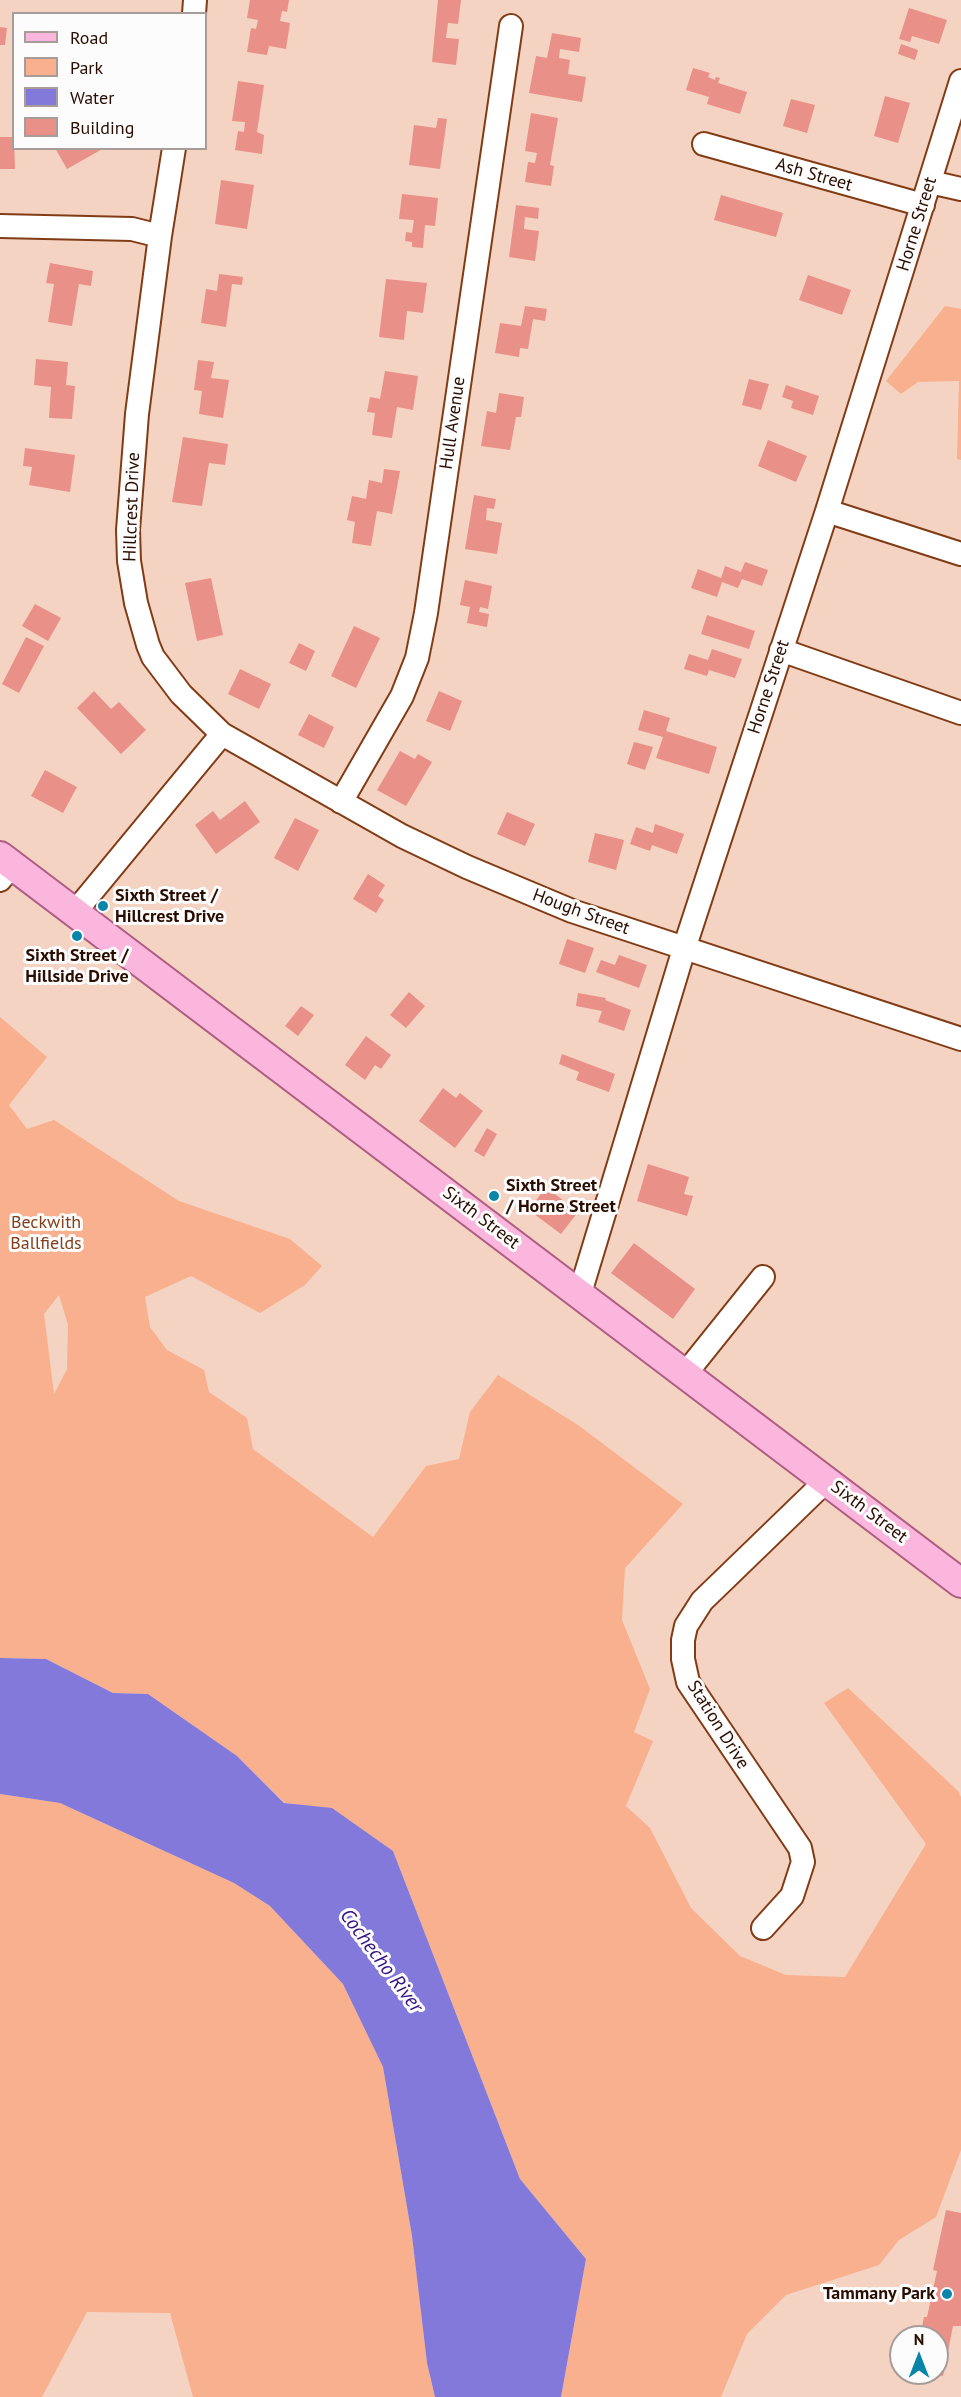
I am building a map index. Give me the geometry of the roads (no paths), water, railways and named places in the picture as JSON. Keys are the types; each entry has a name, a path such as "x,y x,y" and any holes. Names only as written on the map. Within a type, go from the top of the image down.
{"main road":[{"name":"Sixth Street","path":"4,867 75,912 961,1583"}],"street":[{"name":"Hull Avenue","path":"341,802 402,696 417,658 426,614 511,27"},
{"name":"Horne Street","path":"580,1293 684,949 827,511 961,81"},
{"name":"Ash Street","path":"704,144 923,205"},
{"name":"Hillcrest Drive","path":"174,150 137,414 128,530 129,561 136,603 153,657 181,694 222,734"},
{"path":"930,182 961,189"},
{"path":"0,226 132,229 160,236"},
{"path":"827,511 961,554"},
{"path":"781,650 961,713"},
{"name":"Hough Street","path":"222,734 402,836 495,879 572,911 961,1039"},
{"path":"75,912 222,734"},
{"path":"686,1373 763,1277"},
{"name":"Station Drive","path":"763,1928 792,1896 803,1862 800,1848 688,1682 682,1659 682,1640 690,1620 702,1601 827,1480"}],"water":[{"name":"Cochecho River","path":"0,1658 46,1659 113,1693 148,1694 237,1756 284,1803 332,1808 393,1851 520,2179 586,2259 561,2397 435,2397 427,2363 412,2236 383,2067 343,1984 270,1906 234,1883 60,1803 0,1794"}],"place":[{"name":"Sixth Street / Hillcrest Drive","path":"103,906"},
{"name":"Sixth Street / Hillside Drive","path":"77,936"},
{"name":"Sixth Street / Horne Street","path":"494,1196"},
{"name":"Tammany Park","path":"947,2294"}],"park label":[{"name":"Beckwith Ballfields","path":"46,1233"}]}
